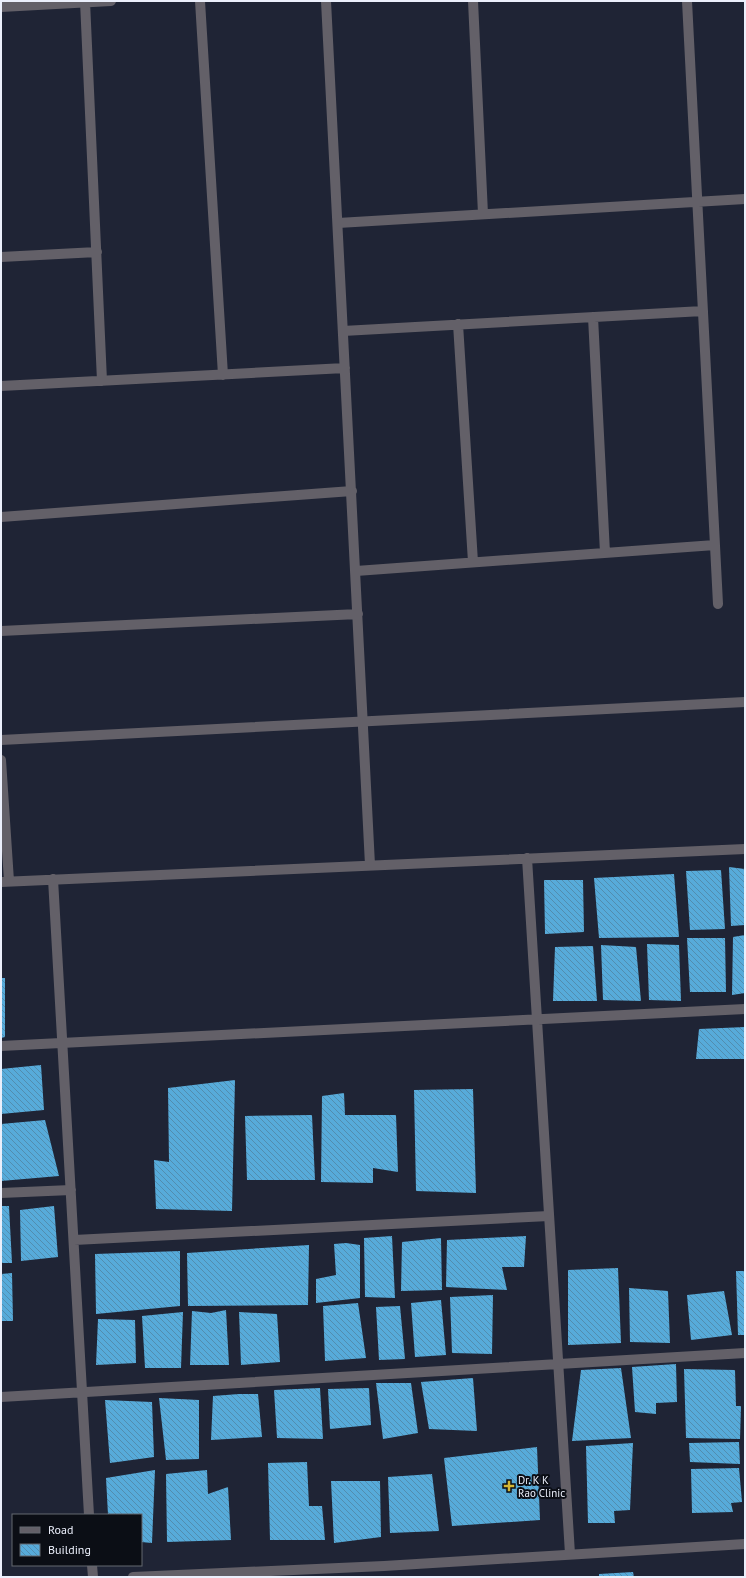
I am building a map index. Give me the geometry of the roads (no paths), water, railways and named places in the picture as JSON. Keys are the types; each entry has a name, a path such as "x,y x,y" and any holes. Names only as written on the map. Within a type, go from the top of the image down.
{"street":[{"path":"1,7 111,1"},
{"path":"200,1 223,374"},
{"path":"326,1 364,722 370,865"},
{"path":"473,1 483,214"},
{"path":"687,1 718,604"},
{"path":"85,2 102,381"},
{"path":"338,223 745,199"},
{"path":"1,257 97,252"},
{"path":"343,331 703,311"},
{"path":"593,317 605,553"},
{"path":"458,324 473,562"},
{"path":"1,386 345,368"},
{"path":"1,517 352,491"},
{"path":"356,571 715,545"},
{"path":"1,631 358,614"},
{"path":"1,740 745,702"},
{"path":"1,760 5,881 745,849"},
{"path":"527,858 570,1554"},
{"path":"53,879 89,1514"},
{"path":"1,1046 745,1009"},
{"path":"1,1193 71,1190"},
{"path":"74,1240 549,1216"},
{"path":"1,1397 745,1353"},
{"path":"133,1577 384,1566 745,1544"},
{"path":"92,1566 93,1577"}],"place":[{"name":"Dr. K K Rao Clinic","path":"509,1486"}]}
